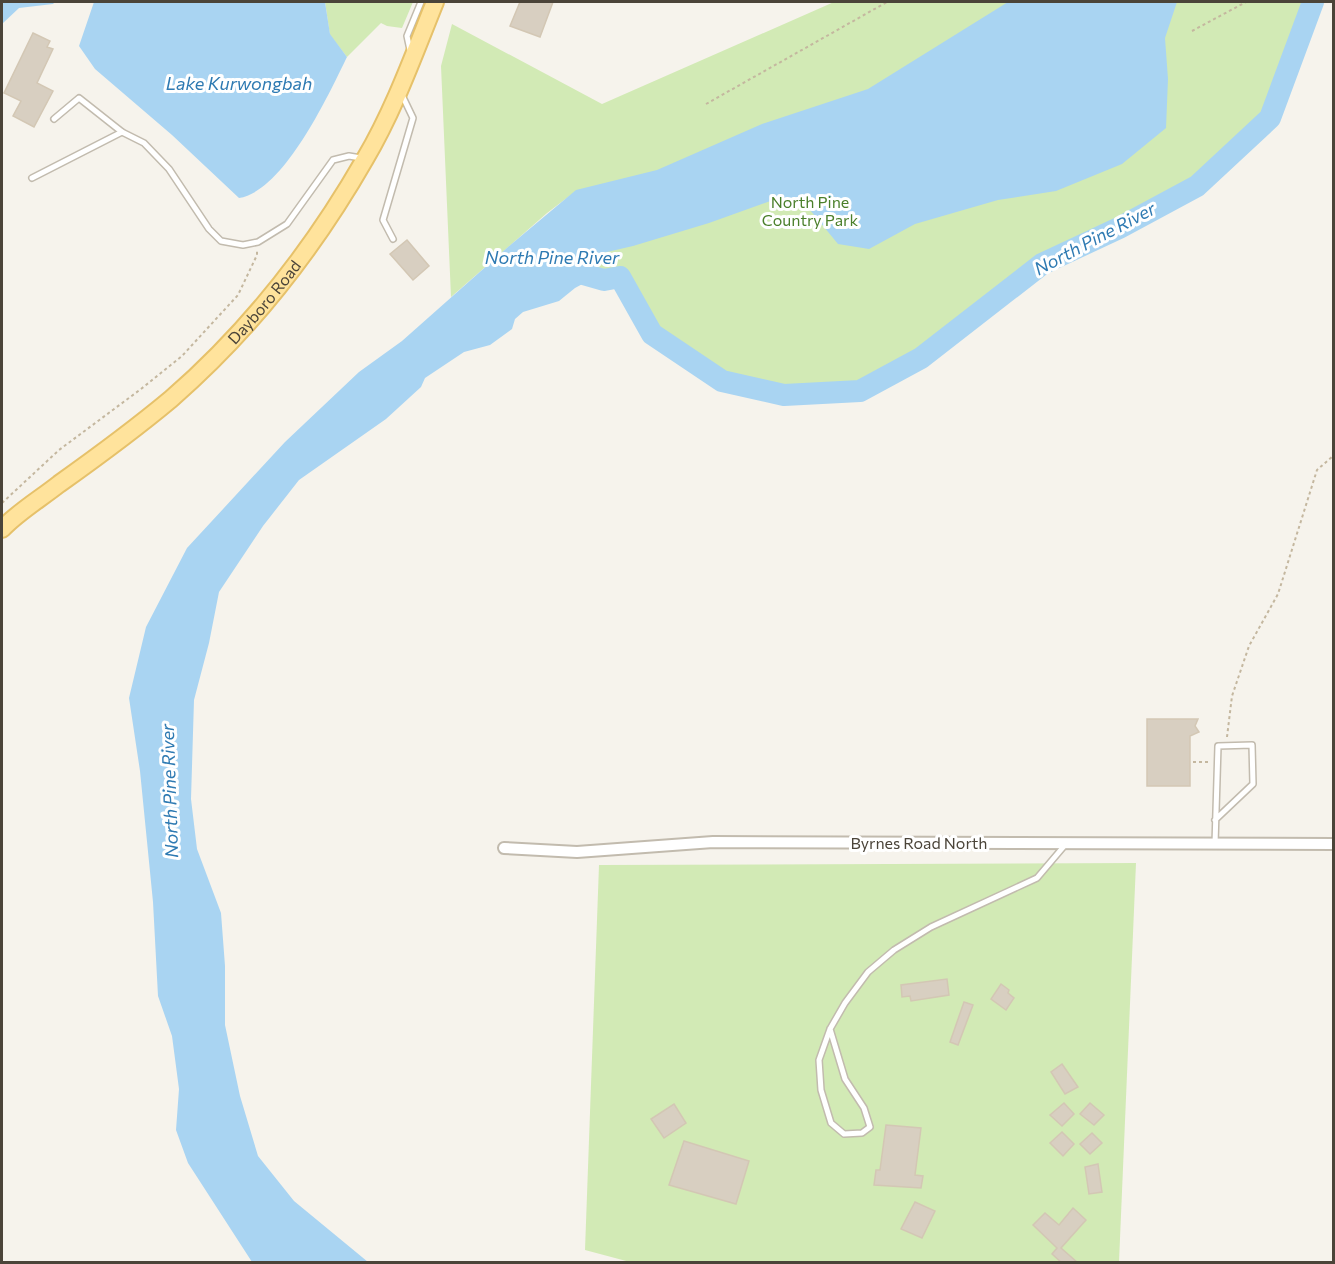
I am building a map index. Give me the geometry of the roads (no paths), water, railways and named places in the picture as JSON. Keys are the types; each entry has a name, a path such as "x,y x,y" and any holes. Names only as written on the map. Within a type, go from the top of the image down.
{"main road":[{"name":"Dayboro Road","path":"2,529 143,422 218,354 275,290 317,233 366,159 399,89 435,2"}],"street":[{"name":"Byrnes Road North","path":"504,848 577,852 713,842 1334,843"}],"lane":[{"path":"412,57 407,36 421,2"},
{"path":"393,239 383,220 413,118 399,89"},
{"path":"54,119 79,98 122,132 144,143 169,169 209,229 221,241 243,245 258,242 287,224 333,160 349,156 366,159"},
{"path":"32,178 122,132"},
{"path":"1215,820 1253,784 1252,745 1218,746 1215,820 1215,844"},
{"path":"830,1029 845,1079 864,1108 870,1127 862,1133 844,1134 831,1123 821,1090 819,1060 830,1029 844,1003 868,972 894,950 931,927 1037,878 1066,844"}],"water":[{"path":"2,2 55,2 19,8 2,24"},
{"name":"Lake Kurwongbah","path":"94,2 325,2 330,34 347,57 303,140 288,161 256,192 239,198 172,135 95,69 79,46"},
{"path":"1008,2 1177,2 1165,38 1168,79 1166,128 1122,164 1056,191 998,200 915,224 869,249 838,244 810,210 776,199 709,223 594,255 596,272 604,280 588,281 559,301 523,312 515,319 512,329 490,345 464,352 425,378 421,387 386,419 299,480 263,526 219,592 194,700 191,799 197,849 221,913 225,966 225,1025 240,1096 258,1156 294,1201 368,1262 252,1262 188,1163 176,1130 179,1089 172,1036 158,996 153,902 140,771 129,698 146,627 187,548 285,442 359,372 402,341 576,190 657,170 762,124 868,89"}],"waterway":[{"name":"North Pine River","path":"576,272 604,280 620,277 652,334 722,381 784,395 860,391 921,358 1042,264 1119,228 1197,186 1270,118 1313,2"}],"park label":[{"name":"North Pine Country Park","path":"810,211"}]}
